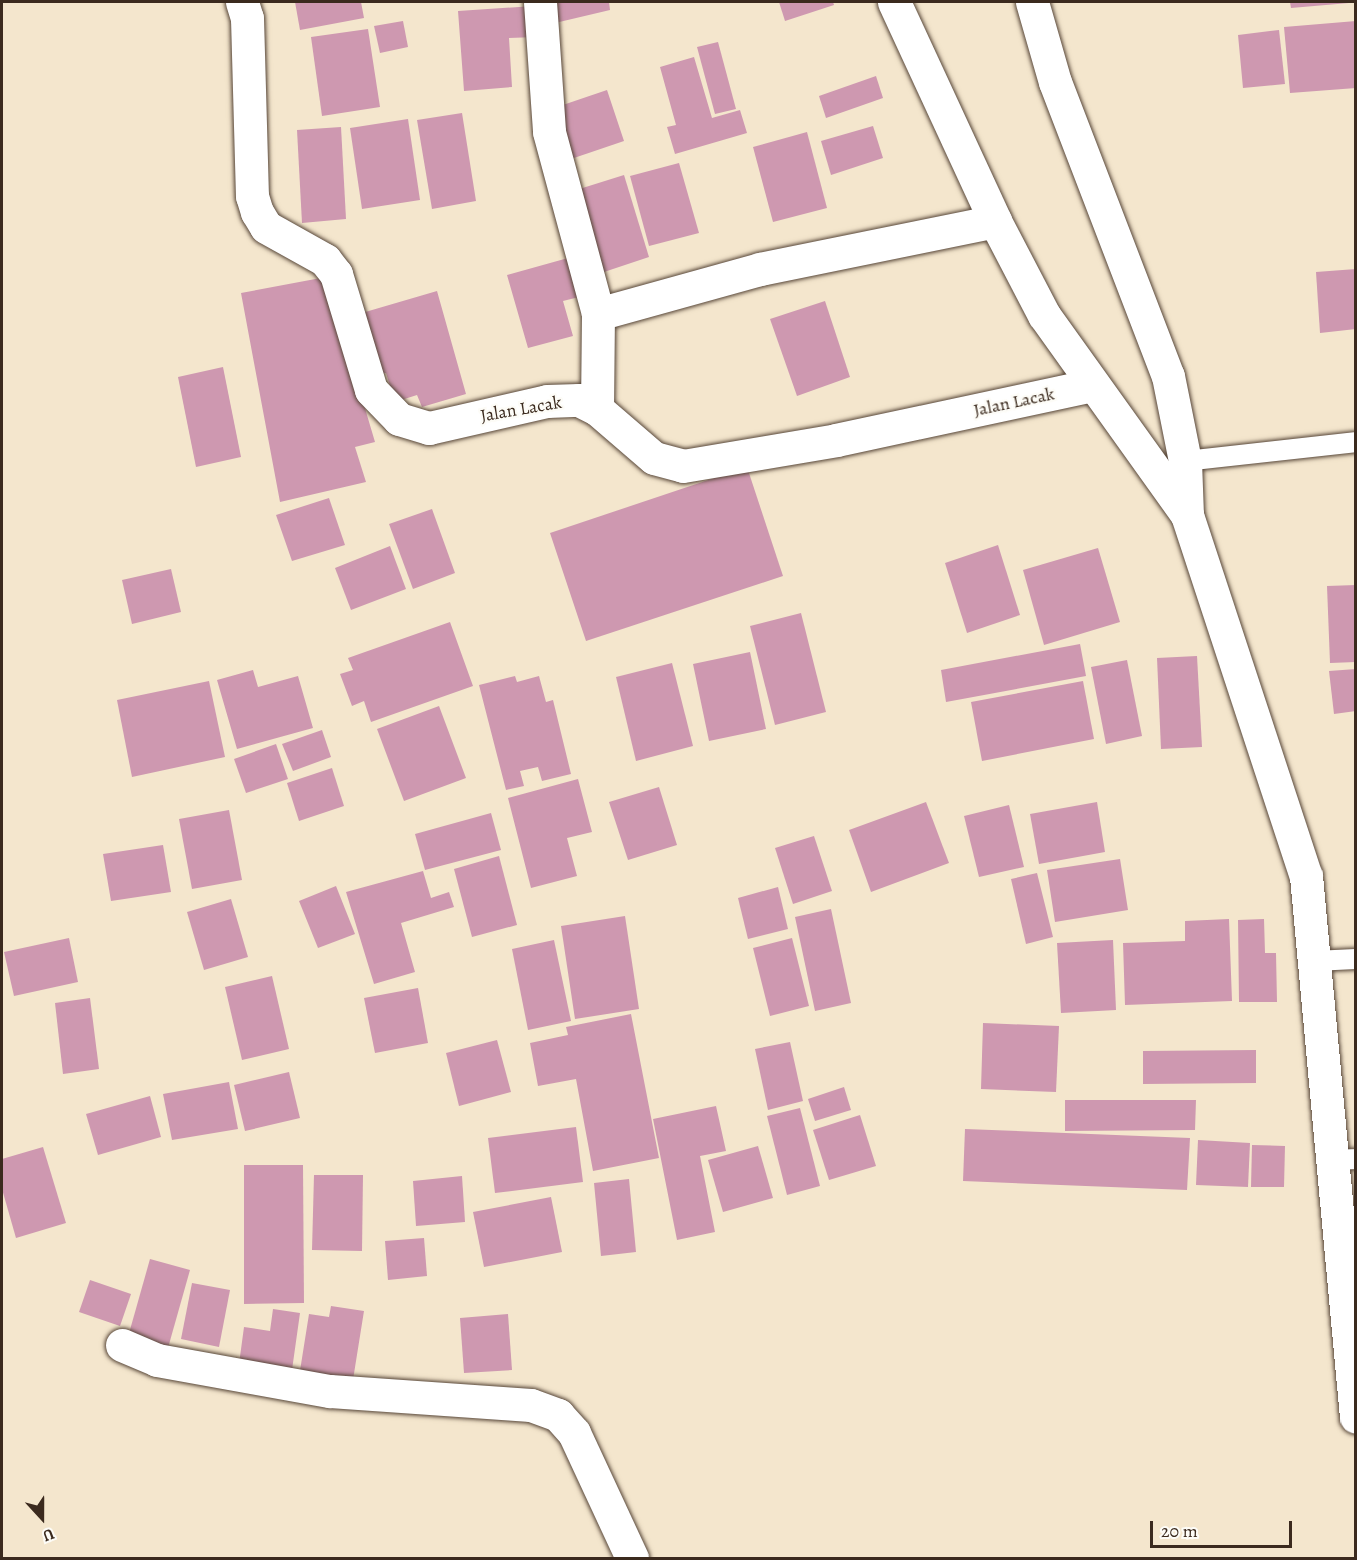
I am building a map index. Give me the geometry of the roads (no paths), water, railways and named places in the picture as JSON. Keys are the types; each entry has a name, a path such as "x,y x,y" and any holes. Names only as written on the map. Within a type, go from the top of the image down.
{"street":[{"name":"Jalan Lacak","path":"242,2 247,18 254,204 266,226 325,260 336,274 371,390 399,419 429,428 547,401 579,400 597,408 654,458 683,466 836,440 1092,385"},
{"path":"540,2 549,132 598,314 597,408"},
{"path":"894,2 995,221 1044,315 1187,515"},
{"path":"1032,2 1055,82 1168,376 1185,461 1187,515 1306,876 1314,961 1343,1160 1356,1418"},
{"path":"598,314 760,269 995,221"},
{"path":"122,1345 157,1360 330,1391 531,1405 558,1415 574,1433 632,1558"}],"lane":[{"path":"1185,461 1356,442"},
{"path":"1314,961 1356,959"}]}
